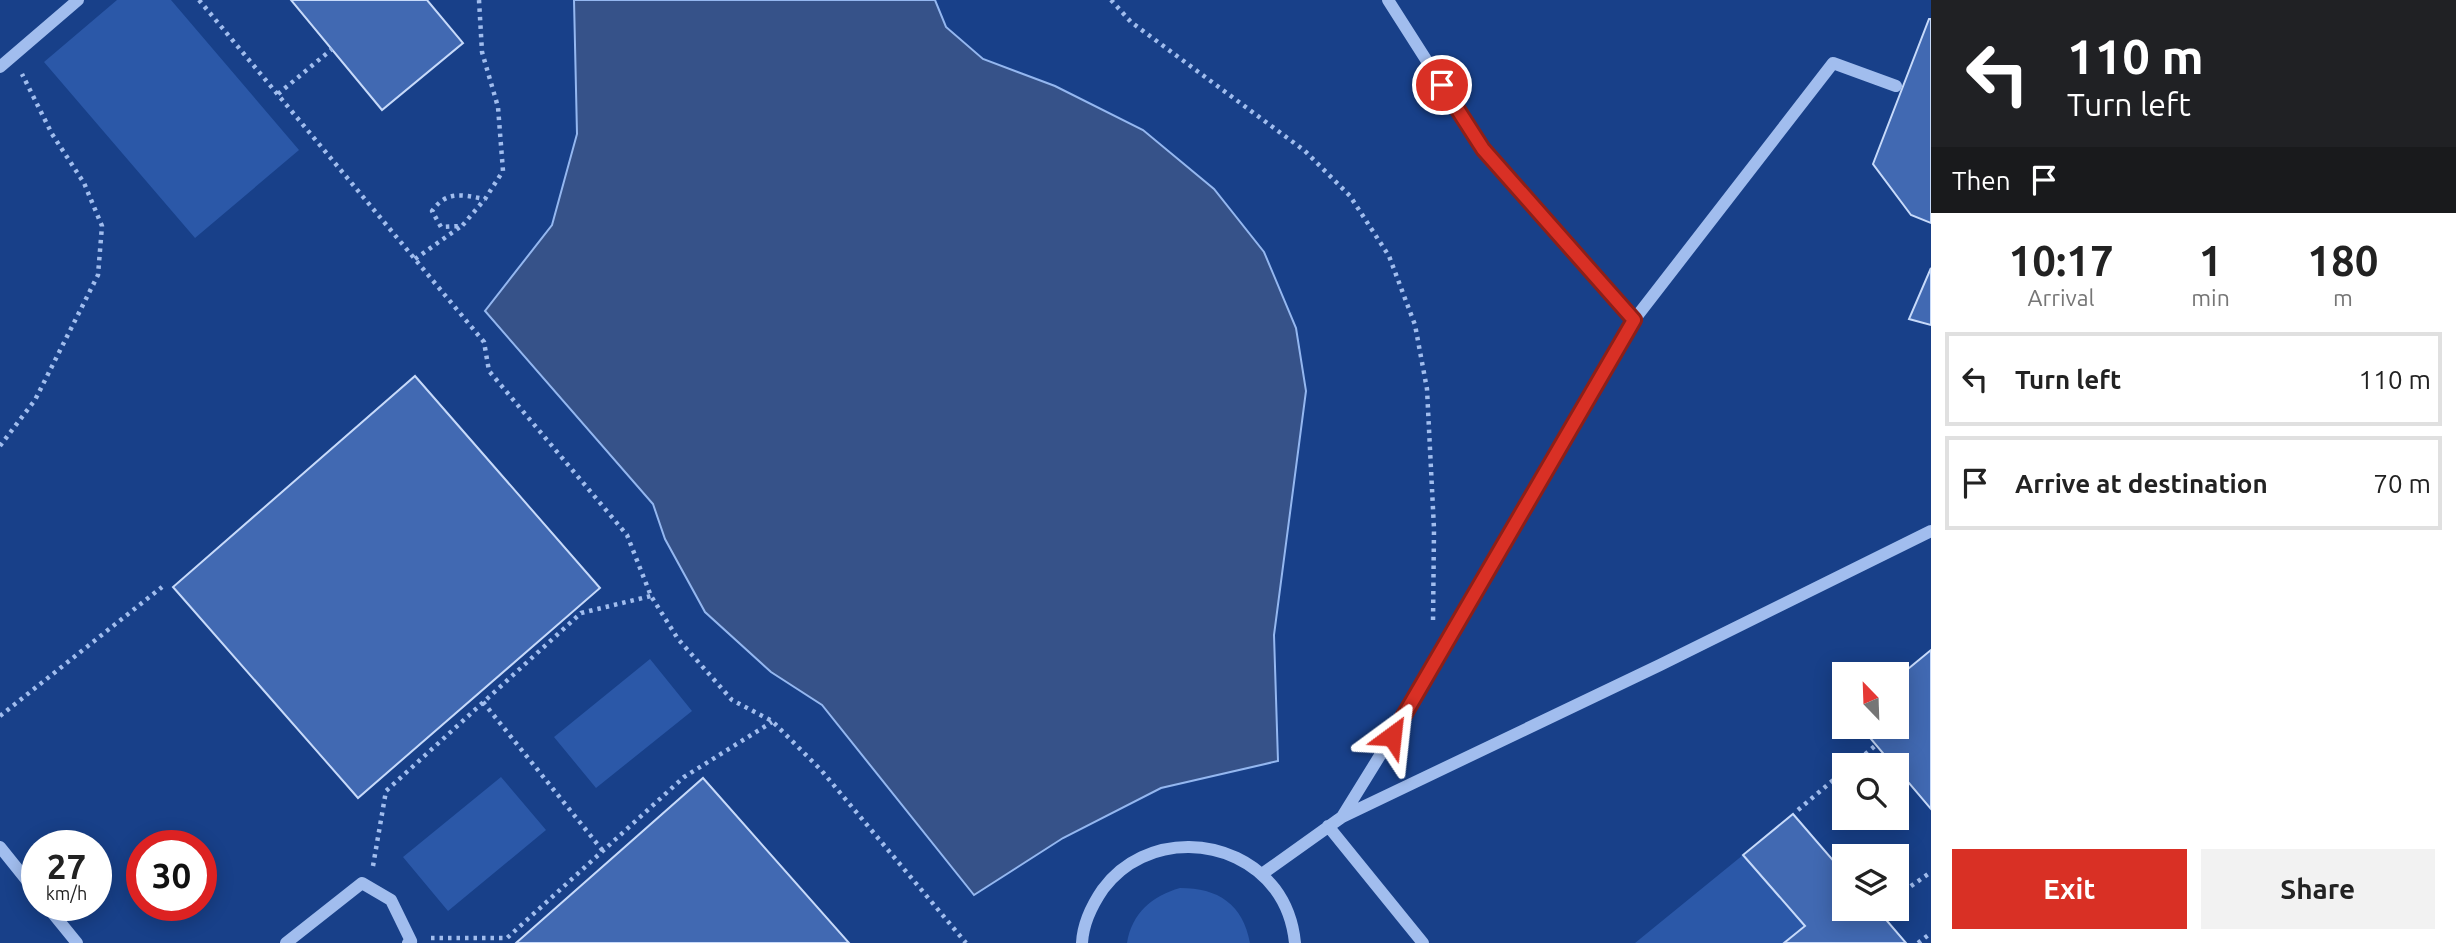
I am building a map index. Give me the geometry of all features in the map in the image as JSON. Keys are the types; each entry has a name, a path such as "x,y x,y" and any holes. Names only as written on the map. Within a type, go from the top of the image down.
{"street":[{"path":"0,67 78,0"},
{"path":"1388,0 1483,149 1634,320"},
{"path":"1342,817 1634,320 1833,63 1896,86"},
{"path":"1262,874 1342,817 1783,606 1931,531"},
{"path":"1328,826 1423,943"},
{"path":"1082,943 1087,917 1096,899 1117,874 1143,856 1184,846 1226,852 1245,861 1262,874 1286,908 1296,943"},
{"path":"0,847 21,873"},
{"path":"286,943 362,883 391,900 410,942"},
{"path":"60,921 78,943"}],"path":[{"path":"199,0 484,342 489,371 627,536 651,596 678,639 732,700 772,721 821,771 966,943"},
{"path":"415,259 462,226 485,199 503,171 498,107 482,52 479,0"},
{"path":"1111,0 1131,22 1305,151 1350,196 1389,256 1415,325 1427,389 1434,529 1433,624"},
{"path":"278,94 332,49"},
{"path":"0,446 35,400 98,275 102,226 84,183 52,134 13,56"},
{"path":"462,226 441,227 432,211 441,199 453,196 485,199"},
{"path":"0,716 162,587"},
{"path":"371,874 386,791 581,613 651,596"},
{"path":"484,702 603,851"},
{"path":"410,942 427,938 507,938 684,777 772,721"},
{"path":"1866,753 1876,745"},
{"path":"1798,810 1832,781"},
{"path":"1909,888 1931,872"},
{"path":"1918,943 1931,933"}],"shaded area":[{"path":"117,0 171,0 299,150 195,238 44,62"},
{"path":"574,0 935,0 946,27 983,59 1055,86 1143,130 1214,189 1264,252 1296,328 1306,391 1274,635 1278,761 1161,788 1063,838 974,895 822,705 771,672 705,612 665,539 653,504 485,311 552,225 577,134"},
{"path":"650,659 692,711 596,788 554,737"},
{"path":"501,777 546,830 448,911 403,857"},
{"path":"1743,855 1804,926 1784,943 1635,943"},
{"path":"1180,888 1206,891 1227,901 1241,918 1250,943 1127,943 1133,923 1145,907 1170,891"}],"building":[{"path":"291,0 427,0 463,43 382,110"},
{"path":"1929,19 1931,223 1911,215 1873,164"},
{"path":"1931,268 1931,325 1909,319"},
{"path":"415,376 600,588 358,798 173,587"},
{"path":"1931,650 1931,809 1909,783 1909,753 1883,753 1871,739 1909,739 1909,668"},
{"path":"703,778 849,943 516,943"},
{"path":"1793,814 1832,859 1832,921 1887,921 1906,943 1784,943 1805,926 1743,855"}],"route":[{"path":"1392,736 1634,320 1509,181 1483,149 1442,85"}]}
